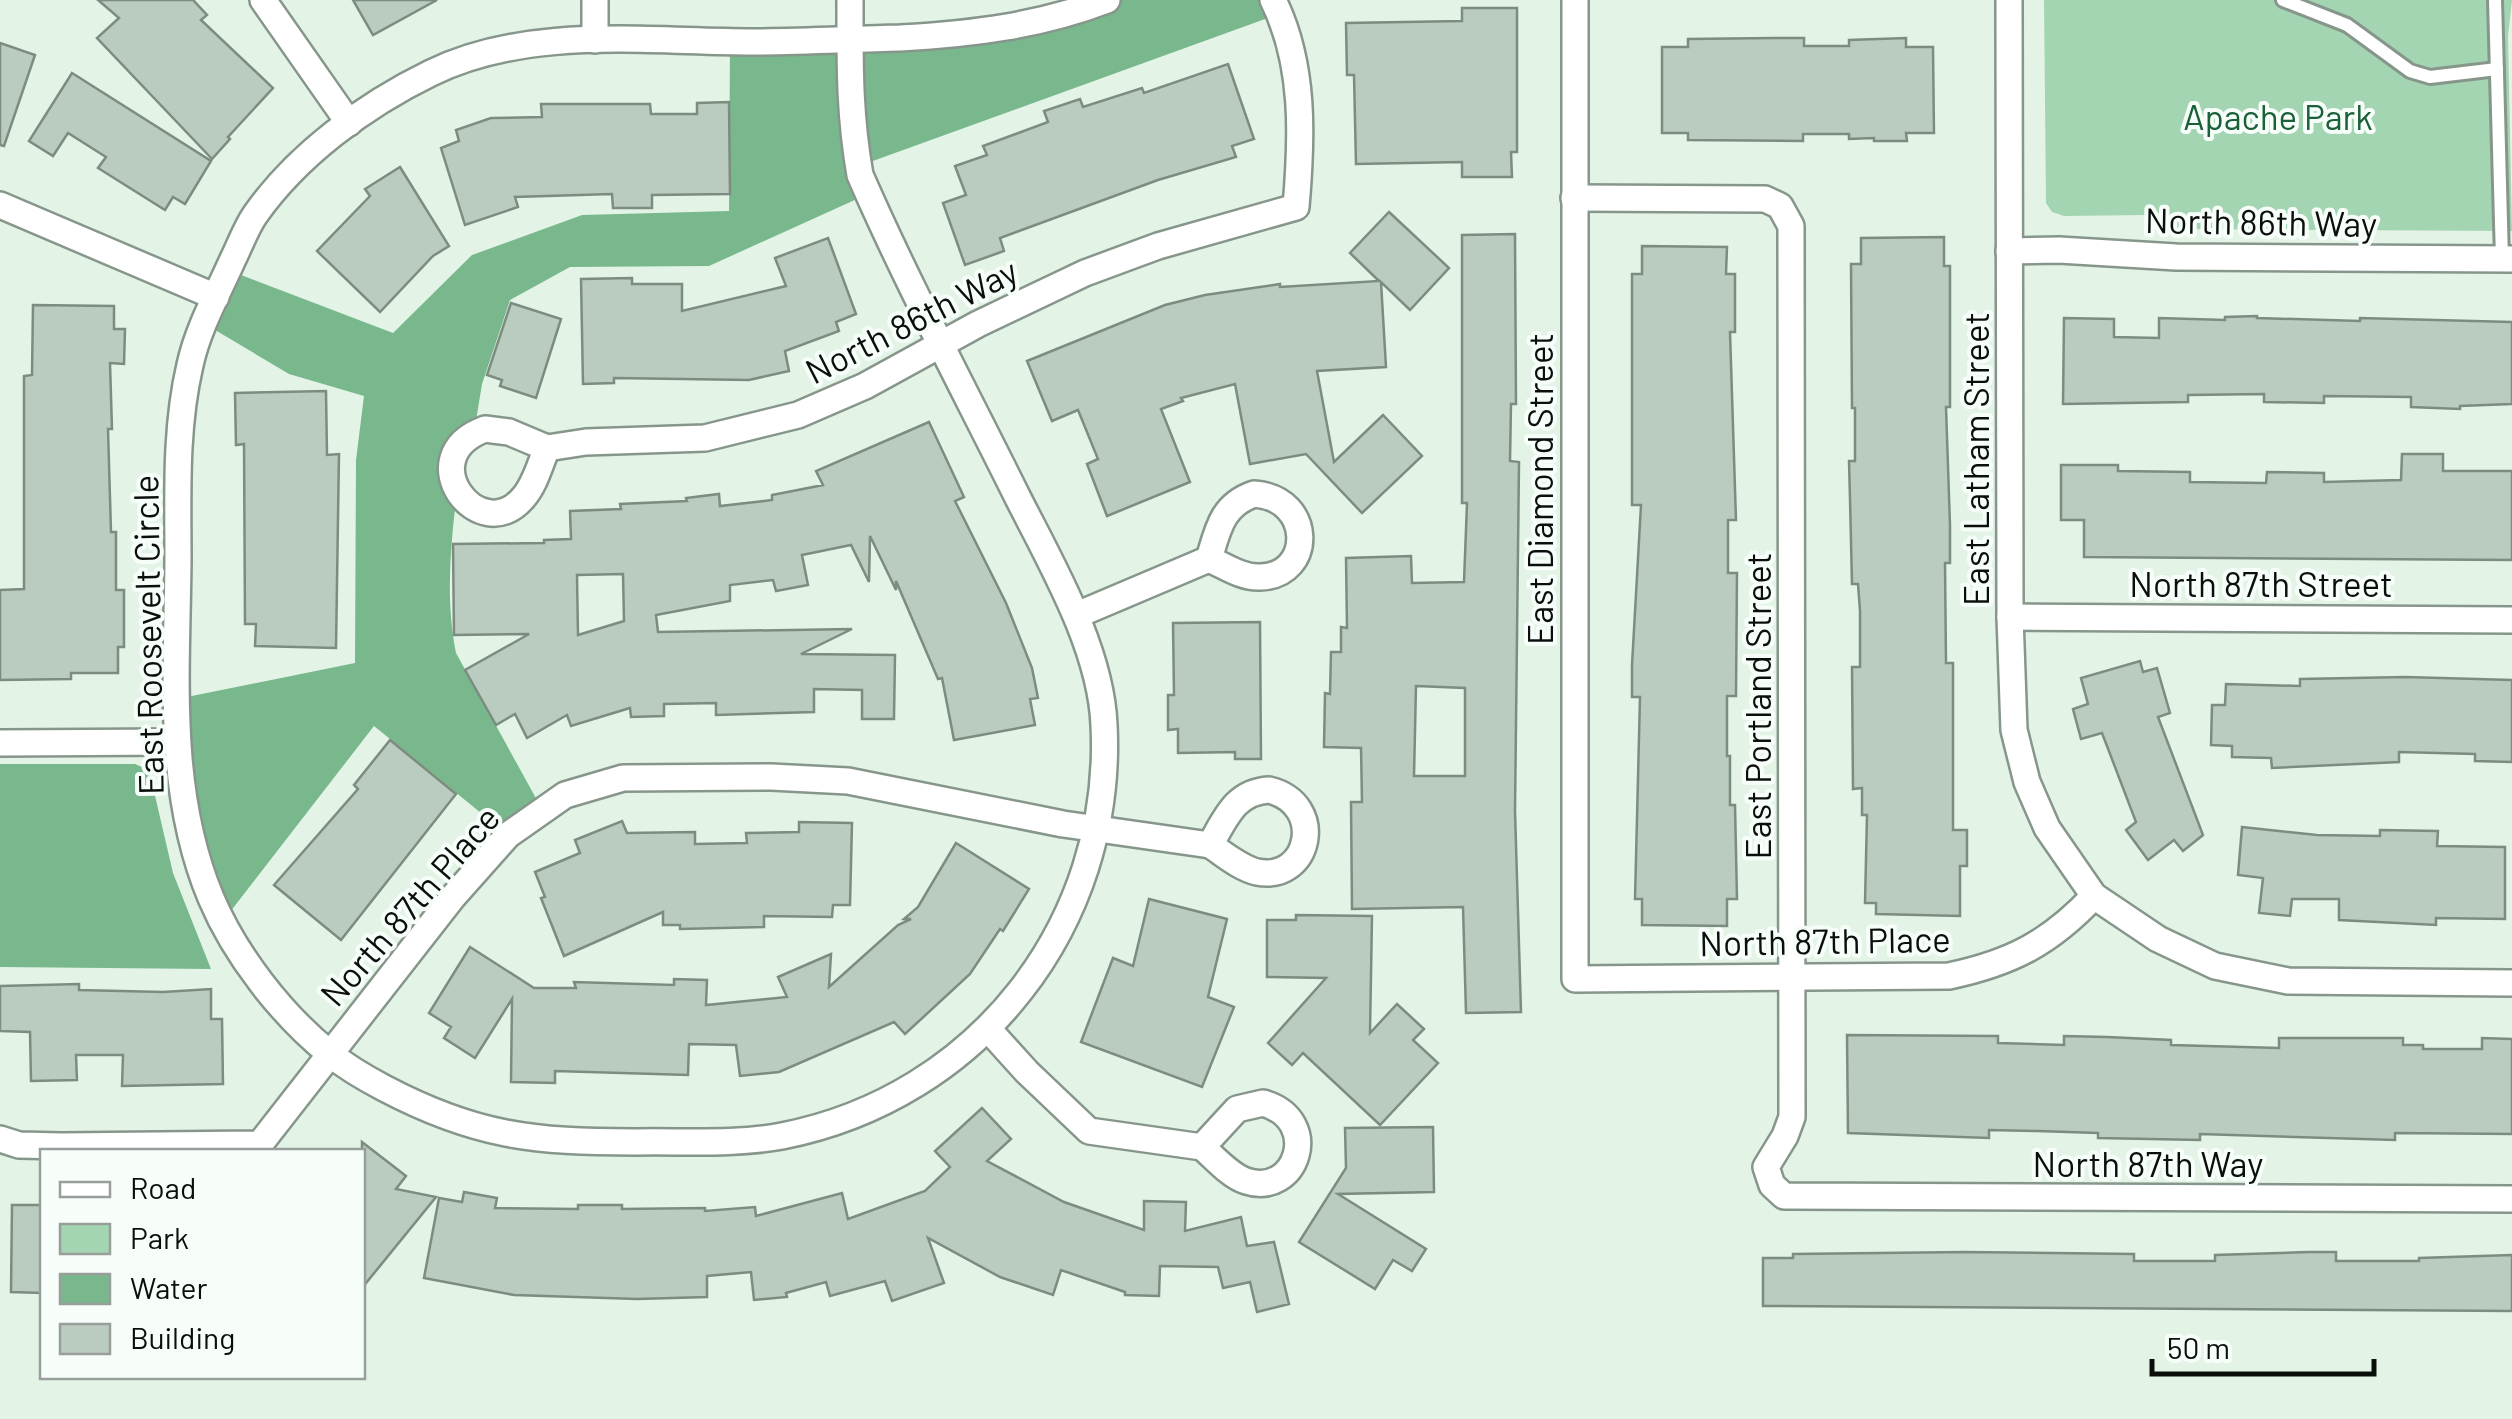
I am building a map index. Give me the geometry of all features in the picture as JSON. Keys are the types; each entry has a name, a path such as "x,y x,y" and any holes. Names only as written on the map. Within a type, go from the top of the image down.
{"street":[{"path":"263,0 349,122"},
{"path":"595,0 595,40"},
{"path":"850,0 850,113 860,176 1077,615 1209,559"},
{"name":"East Roosevelt Circle","path":"1077,615 1104,712 1106,770 1098,829 1078,893 1051,949 989,1030 937,1072 848,1118 779,1137 562,1142 490,1132 428,1112 329,1053 277,999 246,959 211,898 186,818 177,742 179,425 192,356 252,218 306,158 349,122 433,72 506,47 595,40 850,39 982,33 1031,24 1107,0"},
{"name":"North 86th Way","path":"547,448 586,442 705,438 798,415 865,386 1085,273 1158,246 1296,207 1300,154 1298,76 1273,0"},
{"name":"East Diamond Street","path":"1575,0 1575,979"},
{"name":"East Latham Street","path":"2009,0 2010,617 2014,730 2027,782 2048,828 2094,896"},
{"name":"East Portland Street","path":"1574,198 1765,198 1780,206 1792,226 1792,1116 1766,1167 1772,1185 1784,1196"},
{"path":"0,204 216,297"},
{"name":"North 86th Way","path":"2009,251 2176,257 2507,259"},
{"name":"North 87th Street","path":"2010,617 2512,620"},
{"path":"0,743 177,742"},
{"name":"North 87th Place","path":"0,1138 19,1144 62,1146 260,1144 452,898 508,836 565,796 623,778 848,781 1098,829 1210,845"},
{"path":"2094,896 2158,940 2215,966 2250,975 2288,981 2512,983"},
{"name":"North 87th Place","path":"1575,979 1948,976 2001,964 2065,927 2094,896"},
{"path":"989,1030 1089,1131 1202,1147"},
{"name":"North 87th Way","path":"1784,1196 2512,1199"}],"lane":[{"path":"2284,0 2348,25 2410,72 2430,77 2496,69"},
{"path":"2495,0 2507,259"}],"green space":[{"name":"Apache Park","path":"2044,0 2512,0 2508,36 2512,231 2173,229 2146,215 2064,216 2052,212 2046,203"}],"water":[{"path":"1107,0 1285,0 1279,14 859,166 868,194 709,266 570,267 510,300 482,384 474,433 464,440 451,546 450,600 456,653 543,811 508,835 374,726 223,921 211,898 177,699 355,663 356,460 364,396 289,374 205,324 228,270 393,333 472,255 582,215 729,211 730,41 900,38"},
{"path":"0,764 135,764 149,770 173,873 211,969 0,967"}],"building":[{"path":"98,0 193,0 207,15 201,20 273,88 212,159 97,38 119,18"},
{"path":"353,0 437,0 373,35"},
{"path":"1462,8 1517,8 1517,152 1511,152 1512,177 1462,177 1462,162 1356,164 1354,75 1347,75 1346,23 1462,21"},
{"path":"1804,38 1804,46 1849,46 1849,40 1906,38 1906,47 1933,47 1934,133 1906,133 1907,141 1849,139 1849,134 1803,134 1803,141 1688,140 1688,133 1662,133 1662,47 1688,47 1688,39"},
{"path":"0,43 35,55 4,146 0,145"},
{"path":"1228,64 1254,139 1232,146 1236,157 1158,180 1000,238 1004,251 965,265 943,203 966,195 955,166 987,155 983,146 1048,122 1044,111 1080,99 1083,107 1142,88 1144,93"},
{"path":"72,73 211,161 185,204 173,197 165,210 98,168 106,157 68,133 53,156 29,141"},
{"path":"729,102 730,194 652,195 652,208 613,208 612,194 515,197 518,207 465,225 441,148 459,141 456,130 491,118 542,117 541,104 650,104 651,114 697,114 697,103"},
{"path":"400,167 449,246 433,256 380,312 317,251 370,196 365,189"},
{"path":"1389,212 1449,268 1410,310 1381,282 1386,367 1317,371 1334,462 1383,415 1422,456 1362,513 1306,454 1250,464 1235,384 1181,398 1183,401 1161,409 1190,482 1107,516 1087,464 1098,459 1078,410 1052,421 1027,361 1165,305 1205,295 1280,284 1379,281 1350,253"},
{"path":"1515,234 1516,404 1511,404 1510,461 1519,462 1515,811 1521,1012 1466,1013 1463,907 1352,909 1351,802 1362,802 1361,748 1324,747 1331,652 1341,652 1341,627 1347,628 1346,558 1411,556 1412,583 1464,582 1467,503 1462,503 1462,235","holes":["1416,686 1465,688 1465,776 1414,776"]},
{"path":"1944,237 1944,266 1950,266 1946,663 1953,663 1953,830 1967,830 1967,866 1960,866 1960,916 1876,914 1876,903 1865,903 1867,815 1862,815 1862,788 1853,789 1852,667 1860,667 1860,611 1858,584 1852,584 1849,461 1855,461 1855,408 1851,264 1861,264 1861,238"},
{"path":"828,238 856,314 836,322 839,331 785,351 789,371 749,380 614,378 614,383 583,384 581,279 632,278 632,284 682,284 682,311 786,286 775,258"},
{"path":"1642,246 1727,247 1726,274 1735,274 1735,332 1730,332 1736,520 1728,520 1728,573 1737,573 1736,696 1727,696 1727,756 1730,805 1735,805 1737,899 1727,899 1727,926 1642,925 1642,899 1635,899 1640,697 1632,697 1632,665 1641,505 1632,505 1632,274 1642,274"},
{"path":"511,303 561,319 536,398 500,386 502,380 487,375"},
{"path":"33,305 114,306 114,329 125,329 124,364 110,363 112,429 108,429 116,590 124,590 124,647 118,647 118,673 71,673 71,679 0,680 0,590 24,589 24,376 32,375"},
{"path":"2257,316 2512,322 2512,404 2460,409 2411,407 2411,397 2324,396 2324,403 2264,402 2264,394 2188,395 2188,402 2063,404 2064,318 2114,319 2114,337 2159,338 2159,318 2225,320"},
{"path":"326,391 327,455 339,454 336,648 255,646 256,624 245,624 244,444 236,445 235,393"},
{"path":"929,422 964,497 955,501 1006,603 1032,668 1038,698 1030,699 1035,725 954,740 942,678 938,679 896,581 896,590 870,536 869,582 851,545 802,555 808,585 776,591 773,580 730,585 730,601 656,615 658,632 852,629 801,654 895,655 894,719 862,719 862,690 814,689 814,712 716,715 716,703 664,704 664,716 631,717 630,708 571,726 567,715 527,738 515,714 496,725 465,670 529,634 454,635 453,544 571,539 570,511 621,509 620,504 687,501 686,498 719,494 720,506 772,500 772,495 823,485 816,471","holes":["623,574 624,621 578,635 577,575"]},
{"path":"2402,454 2443,454 2443,471 2512,471 2512,560 2084,557 2084,520 2061,520 2061,465 2118,465 2118,471 2190,472 2190,482 2266,483 2267,472 2324,473 2324,482 2401,480"},
{"path":"1260,622 1261,759 1235,759 1235,752 1178,753 1178,729 1168,730 1168,695 1174,695 1173,623"},
{"path":"2140,661 2143,672 2157,668 2170,713 2158,717 2203,835 2183,851 2174,840 2148,860 2126,830 2136,822 2102,733 2081,739 2073,709 2088,704 2081,678"},
{"path":"2300,679 2512,680 2512,762 2475,761 2475,754 2399,752 2399,762 2272,768 2271,758 2232,757 2232,746 2211,745 2212,705 2225,705 2226,684 2300,686"},
{"path":"390,740 456,794 341,940 274,885 358,789 354,785"},
{"path":"622,821 627,833 695,832 695,844 747,843 746,833 799,832 799,822 852,823 850,905 833,905 832,917 764,916 764,927 680,929 680,925 663,925 663,912 564,956 535,872 580,853 575,840"},
{"path":"2242,827 2317,835 2380,836 2380,830 2438,831 2437,846 2505,847 2505,919 2436,918 2436,925 2339,920 2339,899 2292,899 2290,916 2259,913 2263,878 2238,875"},
{"path":"956,843 1029,889 970,974 905,1034 894,1022 779,1072 740,1076 736,1045 689,1044 688,1075 555,1071 555,1083 511,1082 512,999 475,1058 444,1038 451,1027 429,1013 470,947 534,988 576,988 574,982 674,985 674,979 707,980 706,1005 787,997 778,977 831,954 829,987 898,925 911,919 904,919 918,907"},
{"path":"1149,899 1227,919 1208,997 1234,1007 1202,1087 1081,1042 1113,958 1133,966"},
{"path":"1296,915 1372,916 1370,1033 1397,1004 1424,1029 1413,1040 1438,1063 1380,1125 1303,1053 1292,1065 1268,1043 1326,978 1267,977 1267,920 1296,920"},
{"path":"79,984 79,990 211,989 211,1019 222,1019 223,1084 122,1086 123,1055 76,1055 77,1080 31,1081 30,1032 0,1031 0,986"},
{"path":"1847,1035 1998,1036 1998,1043 2064,1045 2064,1036 2107,1037 2171,1040 2171,1045 2279,1048 2279,1038 2403,1038 2403,1045 2423,1045 2423,1049 2482,1049 2482,1038 2512,1039 2512,1134 2395,1133 2395,1140 2200,1134 2200,1140 1989,1130 1989,1138 1848,1133"},
{"path":"982,1108 1011,1139 987,1161 1064,1202 1144,1230 1144,1201 1186,1202 1185,1231 1241,1217 1247,1246 1274,1242 1289,1304 1257,1312 1250,1282 1223,1288 1218,1267 1160,1266 1159,1296 1125,1295 1061,1270 1053,1295 1000,1277 928,1238 944,1283 892,1301 885,1281 830,1296 826,1282 786,1293 787,1297 754,1300 751,1272 707,1276 707,1297 637,1299 514,1295 424,1278 439,1198 462,1202 464,1192 497,1198 495,1208 622,1205 622,1209 705,1211 755,1207 756,1216 842,1193 848,1219 925,1191 950,1167 935,1151"},
{"path":"1433,1127 1434,1192 1338,1194 1426,1249 1412,1271 1393,1260 1375,1289 1299,1242 1346,1168 1345,1128"},
{"path":"362,1142 406,1176 396,1189 436,1197 365,1284 365,1149"},
{"path":"12,1205 40,1205 40,1293 11,1292"},
{"path":"2308,1252 2336,1252 2336,1261 2512,1255 2512,1311 1763,1306 1763,1258 1793,1258 1793,1254 2134,1254 2134,1261 2215,1261 2215,1255"}]}
